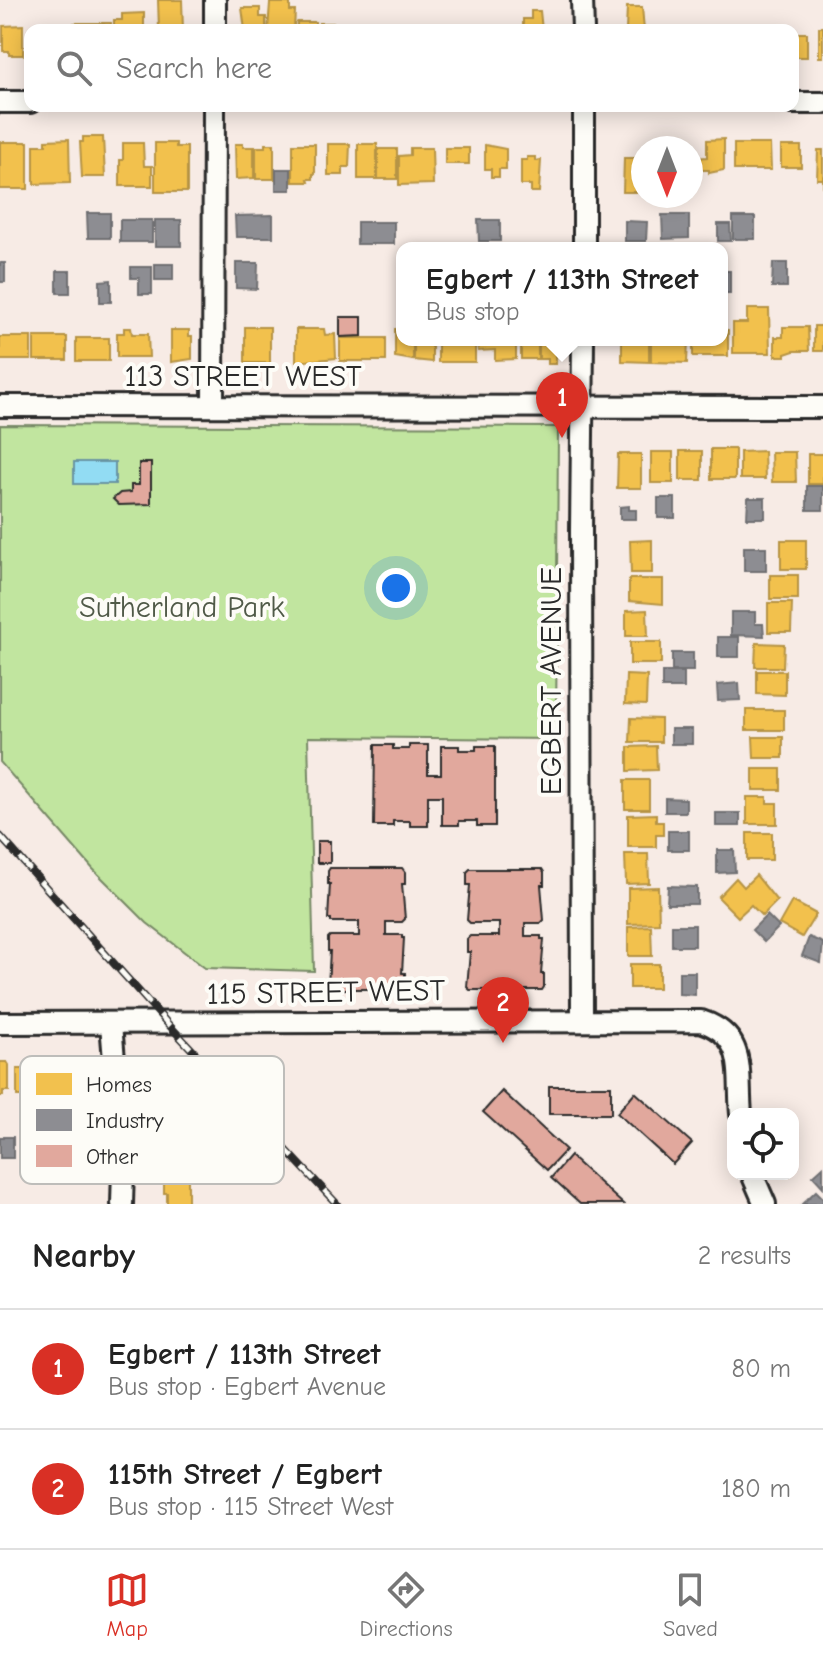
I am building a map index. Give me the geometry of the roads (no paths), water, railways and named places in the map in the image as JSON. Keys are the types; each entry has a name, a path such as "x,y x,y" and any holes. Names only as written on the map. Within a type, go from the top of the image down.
{"street":[{"path":"215,0 215,24"},
{"path":"582,0 583,24"},
{"path":"0,102 24,102"},
{"path":"799,103 823,103"},
{"path":"213,406 214,112"},
{"path":"584,112 584,242"},
{"name":"EGBERT AVENUE","path":"582,1021 583,346"},
{"name":"113 STREET WEST","path":"0,406 823,407"},
{"name":"115 STREET WEST","path":"0,1023 701,1021 717,1026 730,1038 738,1058 741,1108"},
{"path":"111,1024 114,1056"},
{"path":"755,1180 765,1204"},
{"path":"122,1204 123,1184"}],"water":[{"path":"74,462 115,462 115,484 74,484"}],"railway":[{"path":"0,836 198,1056"},
{"path":"284,1148 337,1204"}],"place":[{"name":"Egbert / 113th Street","path":"562,438"},
{"name":"115th Street / Egbert","path":"503,1043"}],"park label":[{"name":"Sutherland Park","path":"182,607"}]}
